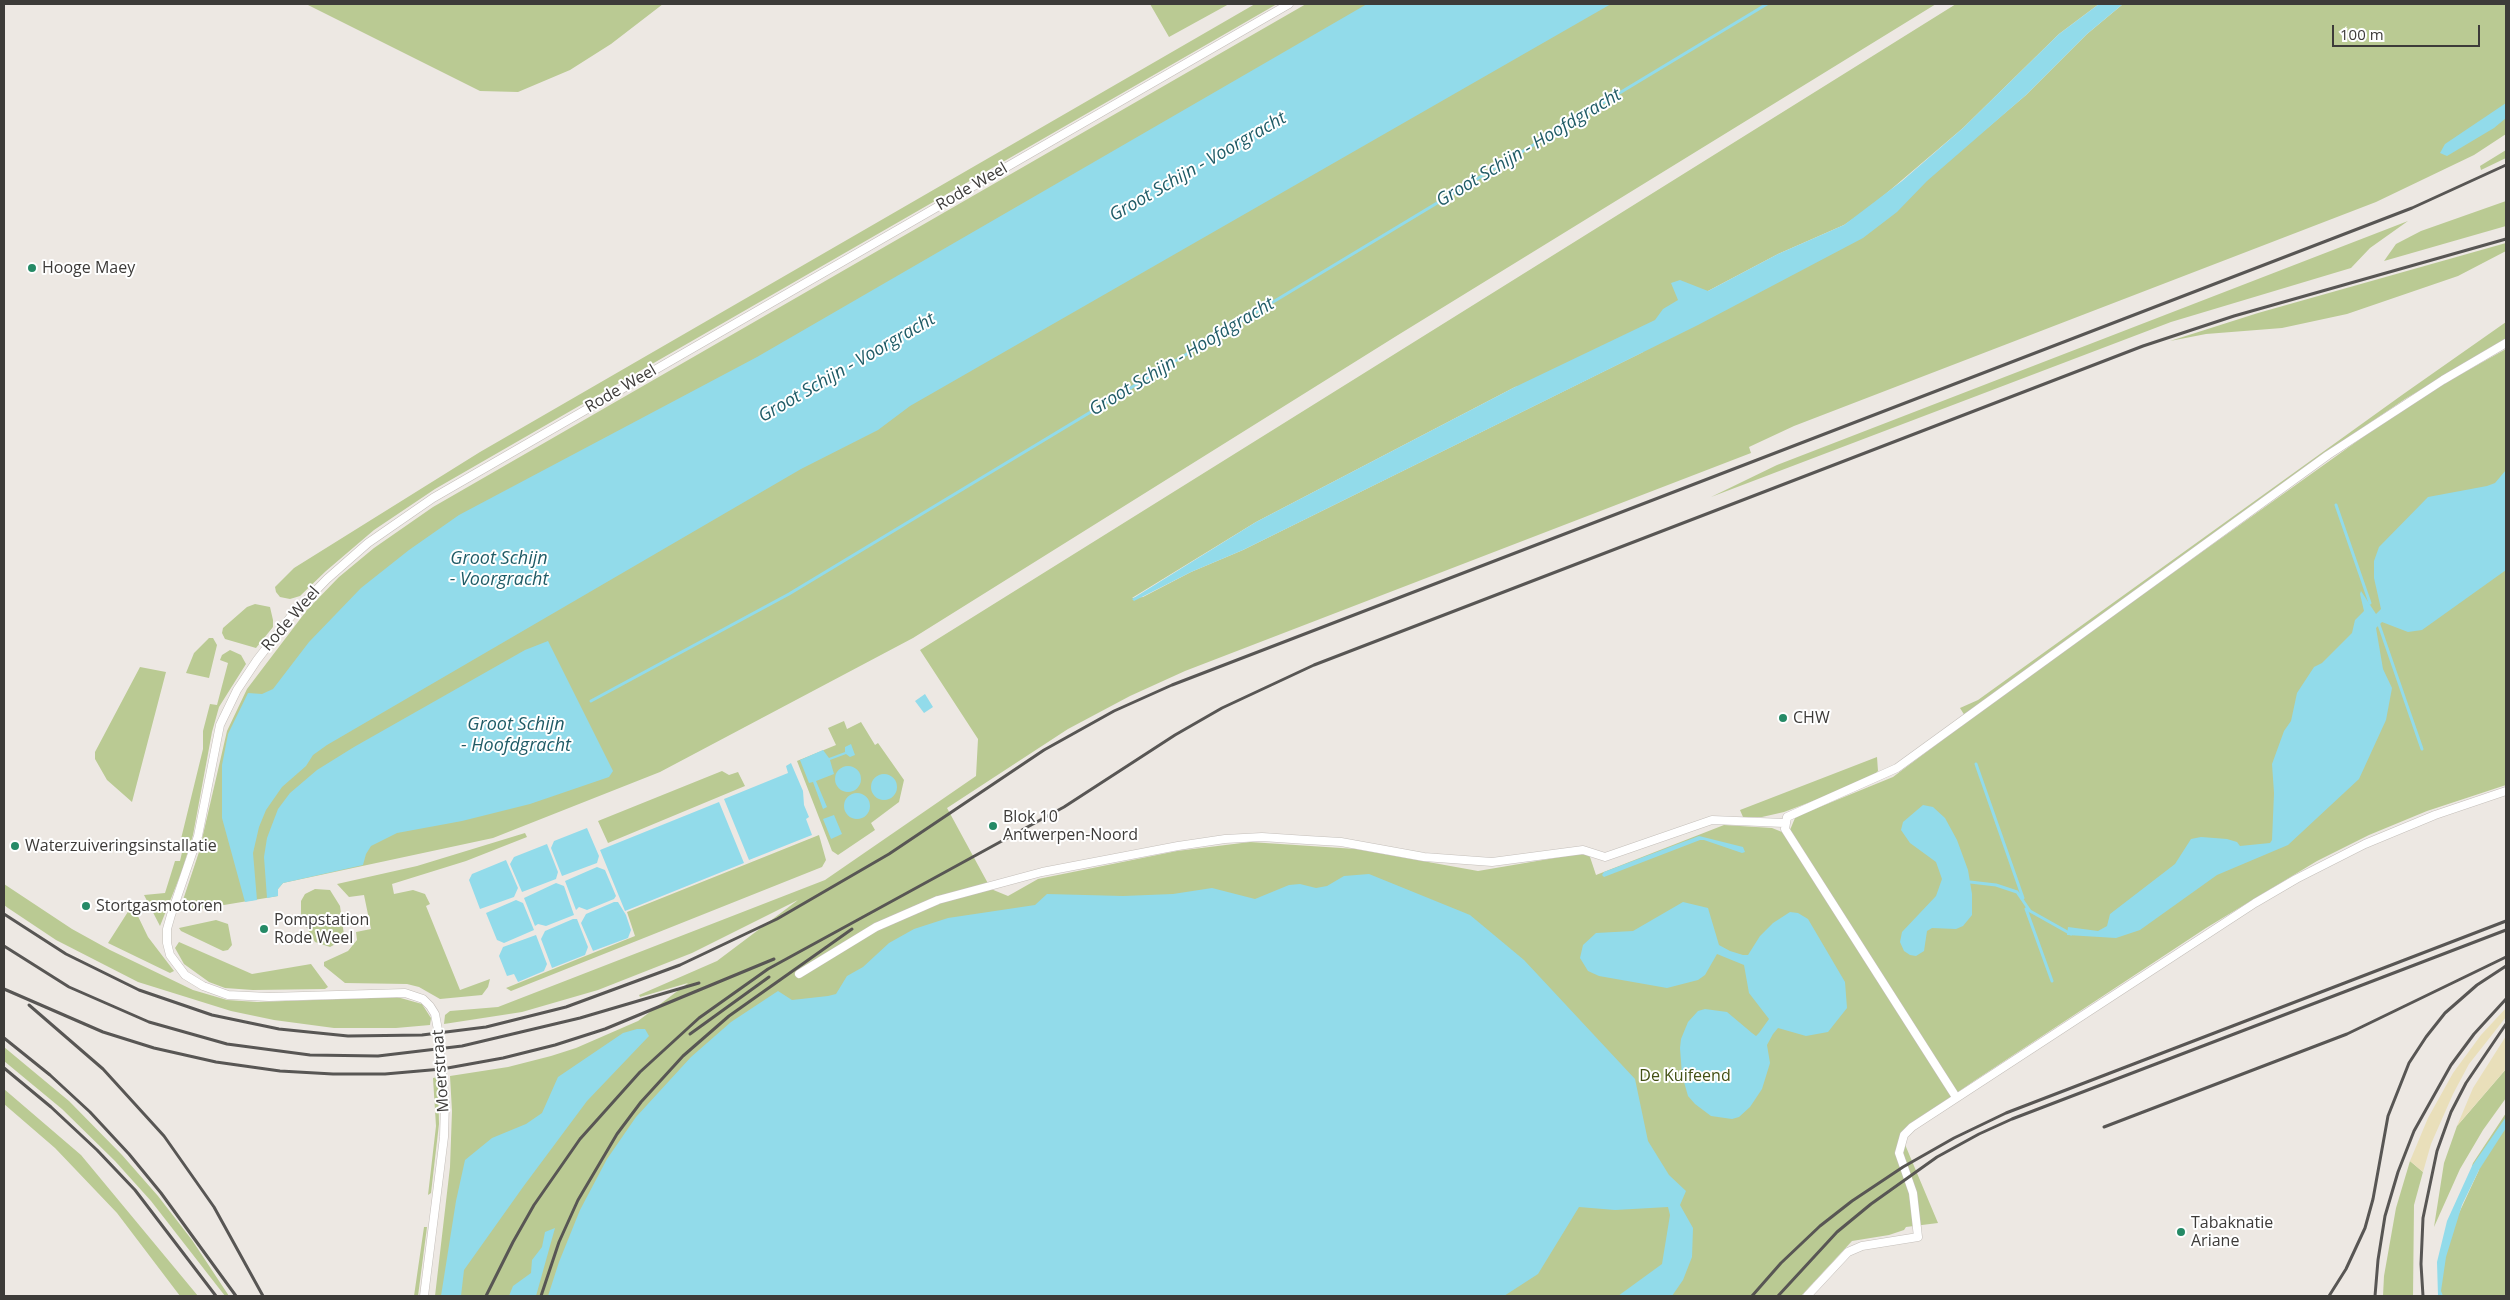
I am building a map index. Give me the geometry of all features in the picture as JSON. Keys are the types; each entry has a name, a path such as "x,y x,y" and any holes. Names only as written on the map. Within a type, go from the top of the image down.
{"street":[{"name":"Rode Weel","path":"170,955 167,942 167,928 198,836 215,743 227,707 257,660 292,615 327,579 368,543 450,488 1289,4"},
{"path":"1956,1097 1785,829 1786,817 1793,812 1869,782 1898,768 2328,455 2443,380 2506,343"},
{"path":"1807,1296 1843,1257 1855,1248 1918,1238 1918,1220 1913,1193 1899,1153 1904,1135 1912,1127 2255,903 2365,844 2435,815 2506,791"},
{"path":"799,974 876,927 938,900 1042,872 1188,844 1225,839 1262,838 1341,842 1424,857 1492,862 1583,850 1605,857 1712,820 1784,823"},
{"name":"Moerstraat","path":"170,955 184,975 203,986 228,995 269,997 406,993 423,999 430,1006 435,1014 438,1030 445,1102 444,1137 424,1296"}],"green space":[{"path":"306,4 663,4 611,44 570,70 518,92 480,91"},
{"path":"1150,4 1229,4 1169,37"},
{"path":"1255,4 1277,4 435,489 374,530 300,596 290,599 280,597 276,592 275,587 294,568 480,452"},
{"path":"1306,4 1936,4 1398,335 913,638 660,772 493,838 283,883 278,889 278,896 188,911 184,910 182,903 199,852 227,731 247,689 307,610 339,577 374,548 433,507"},
{"name":"De Kuifeend","path":"1956,4 2099,4 2059,34 1963,128 1868,209 1844,225 1778,254 1689,301 1809,259 1986,129 2026,95 2087,34 2123,4 2506,4 2506,134 2474,155 2376,202 1794,426 1749,447 1751,453 1185,671 1130,696 1068,729 947,808 991,889 1008,896 1038,879 1177,851 1250,842 1356,849 1478,871 1584,853 1589,854 1596,875 1724,825 1772,828 1782,832 1790,830 1795,818 1800,815 1893,777 2017,684 2384,422 2436,388 2506,349 2506,785 2427,811 2369,835 2317,861 2206,928 1974,1081 1905,1129 1901,1135 1938,1223 1906,1227 1904,1230 1889,1235 1852,1241 1801,1296 435,1296 450,1167 452,1111 450,1076 508,1067 551,1056 576,1048 638,1021 688,983 640,997 639,995 717,961 798,900 692,953 598,990 522,1012 444,1024 445,1015 450,1011 498,1007 825,880 976,776 978,739 920,650","holes":["1643,352 1243,550 1191,572 1143,597 1132,598 1256,522 1515,387"]},
{"path":"2506,150 2506,158 2481,170 2480,166"},
{"path":"2506,201 2506,226 2384,261 2396,244 2421,231"},
{"path":"2408,221 2370,248 2351,268 2171,322 1711,497 1777,465"},
{"path":"2506,243 2506,251 2458,276 2347,314 2282,328 2206,334 2170,341 2258,313"},
{"path":"2506,322 2506,340 2405,399 2343,441 1965,716 1960,708 1978,700"},
{"path":"255,604 270,607 273,620 273,627 256,648 225,639 222,633 223,628 247,607"},
{"path":"209,638 213,638 217,645 209,678 186,673 194,653"},
{"path":"230,650 241,655 246,664 219,707 212,732 193,835 182,871 160,926 144,895 165,893 175,861 180,861 183,848 179,847 203,749 203,731 210,704 217,705 228,663 220,660 222,655"},
{"path":"140,667 166,672 132,802 107,780 95,759 95,752"},
{"path":"844,721 847,729 861,722 875,745 878,743 904,780 899,802 871,823 875,830 838,855 832,851 797,761 836,745 828,728"},
{"path":"1877,757 1878,771 1869,780 1784,812 1762,817 1743,817 1740,810"},
{"path":"722,771 729,775 738,772 745,786 608,843 598,821"},
{"path":"525,833 527,837 466,861 392,884 394,894 413,890 425,894 430,904 426,906 460,990 490,979 488,987 482,995 440,999 419,987 407,984 345,983 324,966 324,962 348,951 357,940 356,932 371,929 364,895 349,897 337,884 417,866"},
{"path":"819,835 826,860 822,867 511,991 506,988 635,936 627,912"},
{"path":"4,884 72,929 110,950 193,990 227,1000 257,1002 397,997 422,1004 431,1018 430,1025 396,1028 334,1028 274,1020 231,1011 138,982 56,940 8,908 4,905"},
{"path":"315,889 330,890 340,906 344,935 341,941 330,947 315,942 301,918 301,901 305,894"},
{"path":"131,907 134,908 148,937 174,971 170,973 108,943"},
{"path":"216,920 228,924 232,945 228,950 223,951 181,931 179,928"},
{"path":"179,942 252,974 311,964 328,987 325,989 253,990 225,988 209,982 184,964 175,948"},
{"path":"4,1047 69,1101 122,1155 158,1196 192,1240 229,1296 225,1296 151,1201 115,1161 62,1109 4,1061"},
{"path":"2506,1069 2506,1098 2483,1130 2460,1169 2434,1227 2444,1163 2457,1126"},
{"path":"438,1077 439,1124 431,1193 428,1195 436,1126 433,1078"},
{"path":"4,1089 81,1155 198,1296 180,1296 117,1213 55,1148 4,1104"},
{"path":"2506,1113 2506,1296 2440,1296 2441,1273 2453,1226 2479,1170 2472,1166 2473,1163"},
{"path":"2410,1161 2423,1172 2414,1205 2413,1296 2383,1296 2384,1276 2396,1208"},
{"path":"424,1227 427,1227 418,1296 414,1296"}],"sand":[{"path":"2506,1008 2506,1017 2469,1064 2453,1094 2431,1144 2423,1172 2410,1161 2428,1118 2453,1073 2481,1035"},
{"path":"2506,1036 2506,1069 2457,1126 2473,1088"}],"water":[{"name":"Groot Schijn - Voorgracht","path":"1367,4 1611,4 910,406 878,430 801,469 327,745 313,755 306,766 282,787 266,810 259,827 253,853 257,900 245,902 222,818 222,765 228,734 248,693 262,694 273,689 309,642 361,588 409,550 459,515 757,357"},
{"path":"2099,4 2123,4 2087,34 2026,95 1927,181 1897,212 1863,238 1698,325 1243,550 1191,572 1134,601 1132,599 1256,522 1515,387 1655,320 1663,309 1678,300 1671,283 1680,280 1708,291 1778,254 1844,225 1902,181 1963,128 2059,34"},
{"path":"2506,103 2506,118 2494,128 2447,156 2440,153 2445,144"},
{"path":"2506,470 2506,570 2422,630 2408,632 2382,622 2376,628 2383,669 2392,688 2386,720 2359,779 2288,845 2217,875 2140,930 2116,938 2067,935 2068,927 2098,931 2107,926 2110,914 2175,864 2191,839 2201,837 2227,839 2237,842 2240,846 2270,843 2272,840 2274,793 2272,764 2284,731 2291,721 2297,693 2314,667 2322,663 2352,633 2355,620 2364,611 2361,591 2376,614 2381,609 2374,578 2374,561 2379,547 2428,497 2487,486 2495,483"},
{"name":"Groot Schijn - Hoofdgracht","path":"548,641 613,771 609,777 530,804 462,821 397,833 371,846 366,854 363,865 283,883 278,889 278,896 267,898 264,857 267,838 278,809 290,793 317,770 354,747 525,650"},
{"path":"925,694 933,707 924,713 915,701"},
{"path":"851,744 855,755 850,757 846,754 830,760 834,774 816,781 827,807 823,809 813,782 809,783 800,760 823,750 829,758 845,752 845,747"},
{"path":"791,763 803,791 804,805 809,817 806,819 812,835 749,860 724,799 788,773 786,766"},
{"path":"848,766 857,770 861,779 857,788 848,792 839,788 835,779 839,770"},
{"path":"884,774 893,778 897,787 893,796 884,800 875,796 871,787 875,778"},
{"path":"857,793 866,797 870,806 866,815 857,819 848,815 844,806 848,797"},
{"path":"719,802 744,863 625,911 600,850"},
{"path":"1923,805 1933,807 1945,818 1957,840 1968,870 1972,894 1972,915 1963,926 1956,929 1932,928 1927,931 1924,951 1916,956 1904,951 1900,942 1902,932 1936,896 1942,879 1936,862 1910,843 1901,830 1903,822"},
{"path":"834,815 842,834 831,839 823,819"},
{"path":"587,828 599,856 597,863 562,876 551,848 554,841"},
{"path":"1699,836 1743,847 1745,852 1742,853 1700,840 1604,877 1602,875 1604,872"},
{"path":"547,844 558,872 556,879 522,892 510,864 514,857"},
{"path":"506,860 518,888 514,897 480,909 469,880 472,874"},
{"path":"597,867 605,870 616,896 614,899 587,910 579,907 576,910 565,881"},
{"path":"1369,874 1470,915 1524,960 1635,1079 1648,1141 1669,1175 1686,1191 1680,1205 1693,1228 1692,1257 1683,1280 1672,1296 1618,1296 1662,1264 1670,1215 1668,1207 1615,1210 1579,1207 1538,1274 1504,1296 548,1296 559,1262 580,1210 607,1159 636,1117 691,1057 731,1022 778,991 792,1000 836,994 847,976 863,967 889,943 914,929 948,918 1035,905 1047,894 1123,896 1173,894 1212,888 1255,899 1289,885 1300,884 1316,888 1327,886 1344,876"},
{"path":"556,883 564,886 574,915 546,926 538,924 535,926 524,898"},
{"path":"516,900 523,903 534,930 504,943 497,940 486,913"},
{"path":"618,902 626,915 631,930 628,938 593,951 581,923 586,914"},
{"path":"1683,902 1708,908 1719,945 1743,955 1748,955 1760,936 1773,923 1790,912 1798,913 1808,919 1845,982 1847,1008 1828,1032 1806,1036 1778,1028 1773,1034 1767,1045 1770,1063 1762,1089 1750,1107 1739,1117 1732,1119 1711,1116 1688,1096 1682,1075 1680,1048 1681,1039 1688,1022 1698,1011 1705,1009 1727,1012 1756,1036 1759,1033 1769,1019 1749,993 1744,965 1717,954 1705,975 1698,980 1667,988 1599,976 1588,971 1580,958 1583,945 1596,933 1633,931"},
{"path":"577,919 588,947 585,955 552,968 541,939 545,931"},
{"path":"536,935 547,964 544,971 518,982 514,974 507,976 499,956 503,947"},
{"path":"645,1029 649,1036 587,1101 523,1187 464,1270 461,1296 441,1296 456,1201 465,1160 492,1138 526,1124 542,1113 558,1077 623,1033"},
{"path":"2506,1117 2506,1128 2479,1170 2462,1205 2446,1257 2441,1291 2443,1296 2438,1296 2437,1262 2447,1221 2472,1166"},
{"path":"555,1228 536,1296 509,1296 513,1286 531,1273 532,1260 542,1247 545,1232"}],"waterway":[{"name":"Groot Schijn - Hoofdgracht","path":"591,701 789,594 1767,4"},
{"path":"2336,505 2370,603"},
{"path":"2378,622 2422,749"},
{"path":"1976,764 2023,898"},
{"path":"1970,882 1996,885 2017,892 2030,911 2071,934"},
{"path":"2026,909 2052,981"}],"railway":[{"path":"4,914 66,954 139,990 212,1015 279,1029 348,1036 422,1035 486,1027 566,1007 680,965 777,919 889,854 1044,750 1114,711 1172,685 2412,208 2506,165"},
{"path":"486,1296 534,1205 580,1139 640,1072 699,1018 768,969 1064,807 1175,735 1222,708 1314,665 2143,346 2234,316 2506,239"},
{"path":"1752,1296 1781,1263 1820,1226 1852,1201 1903,1167 1954,1138 2006,1113 2506,921"},
{"path":"541,1296 559,1242 578,1200 617,1134 641,1102 683,1056 729,1016 852,929"},
{"path":"1778,1296 1837,1232 1871,1204 1937,1157 1979,1134 2012,1119 2506,930"},
{"path":"4,946 69,987 149,1022 227,1044 310,1055 378,1056 462,1046 580,1018 699,983"},
{"path":"2104,1127 2347,1034 2506,957"},
{"path":"4,989 103,1032 154,1048 216,1062 280,1071 385,1074 442,1069 503,1058 555,1045 605,1029 774,959"},
{"path":"2329,1296 2346,1269 2365,1228 2373,1199 2388,1116 2409,1063 2445,1013 2477,985 2506,966"},
{"path":"690,1034 769,977"},
{"path":"2375,1296 2385,1216 2398,1172 2414,1131 2451,1065 2474,1034 2506,999"},
{"path":"29,1005 103,1069 164,1136 214,1207 263,1296"},
{"path":"2423,1296 2421,1264 2423,1218 2437,1151 2451,1112 2466,1083 2506,1024"},
{"path":"4,1038 50,1075 90,1112 129,1154 161,1193 236,1296"},
{"path":"4,1068 51,1107 97,1150 135,1190 216,1296"}],"place":[{"name":"Hooge Maey","path":"32,268"},
{"name":"CHW","path":"1783,718"},
{"name":"Blok 10 Antwerpen-Noord","path":"993,826"},
{"name":"Waterzuiveringsinstallatie","path":"15,846"},
{"name":"Stortgasmotoren","path":"86,906"},
{"name":"Pompstation Rode Weel","path":"264,929"},
{"name":"Tabaknatie Ariane","path":"2181,1232"}]}
